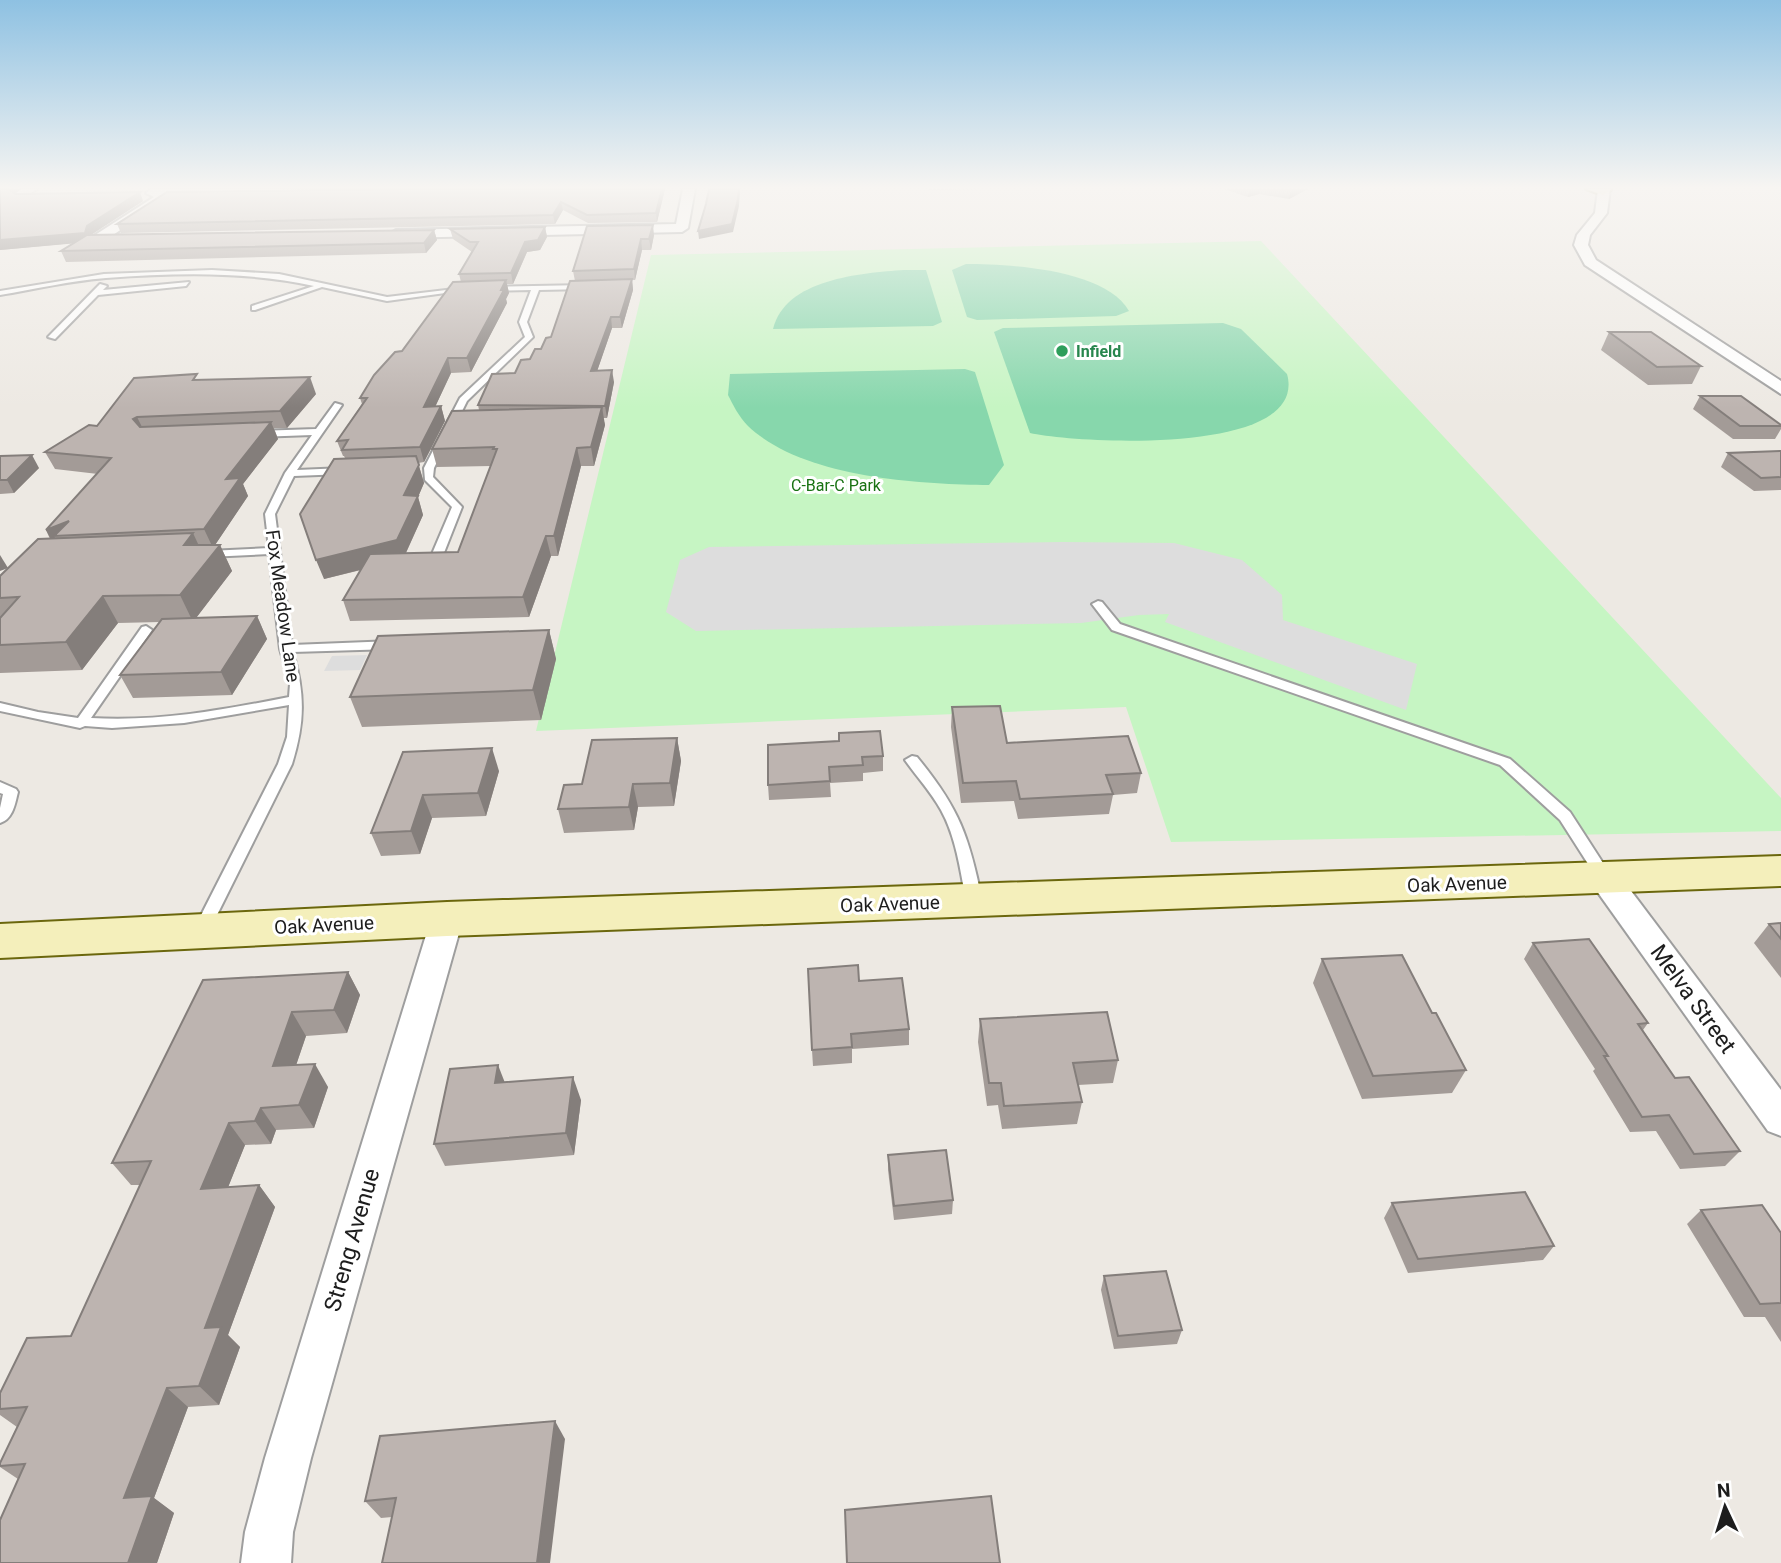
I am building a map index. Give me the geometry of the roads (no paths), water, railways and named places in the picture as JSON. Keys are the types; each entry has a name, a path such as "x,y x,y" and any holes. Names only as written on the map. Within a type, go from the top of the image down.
{"main road":[{"name":"Oak Avenue","path":"0,941 447,919 1781,872"}],"street":[{"path":"1590,262 1778,385"},
{"name":"Melva Street","path":"1605,879 1781,1119"},
{"name":"Streng Avenue","path":"266,1563 269,1532 288,1458 447,919"}],"lane":[{"path":"0,293 114,275 236,272 324,285 387,299 470,290"},
{"path":"52,338 114,275"},
{"path":"96,293 186,284"},
{"path":"255,308 324,285"},
{"path":"484,289 599,286"},
{"path":"432,568 457,507 428,478 429,468 473,387 529,337 523,322 536,288"},
{"name":"Fox Meadow Lane","path":"200,932 285,764 294,737 296,684 286,649 270,514 290,473 338,405"},
{"path":"452,423 466,423"},
{"path":"240,435 318,432"},
{"path":"414,469 429,468"},
{"path":"290,473 352,471"},
{"path":"191,554 273,551"},
{"path":"1098,604 1116,627 1505,762 1565,816 1605,879"},
{"path":"80,724 146,630"},
{"path":"286,649 405,645"},
{"path":"0,707 33,717 80,724 174,722 295,700"},
{"path":"912,760 951,811 963,841 974,901"},
{"path":"0,787 10,792 7,809 0,818"}],"place":[{"name":"Infield","path":"1062,351"}],"park label":[{"name":"C-Bar-C Park","path":"836,485"}]}
